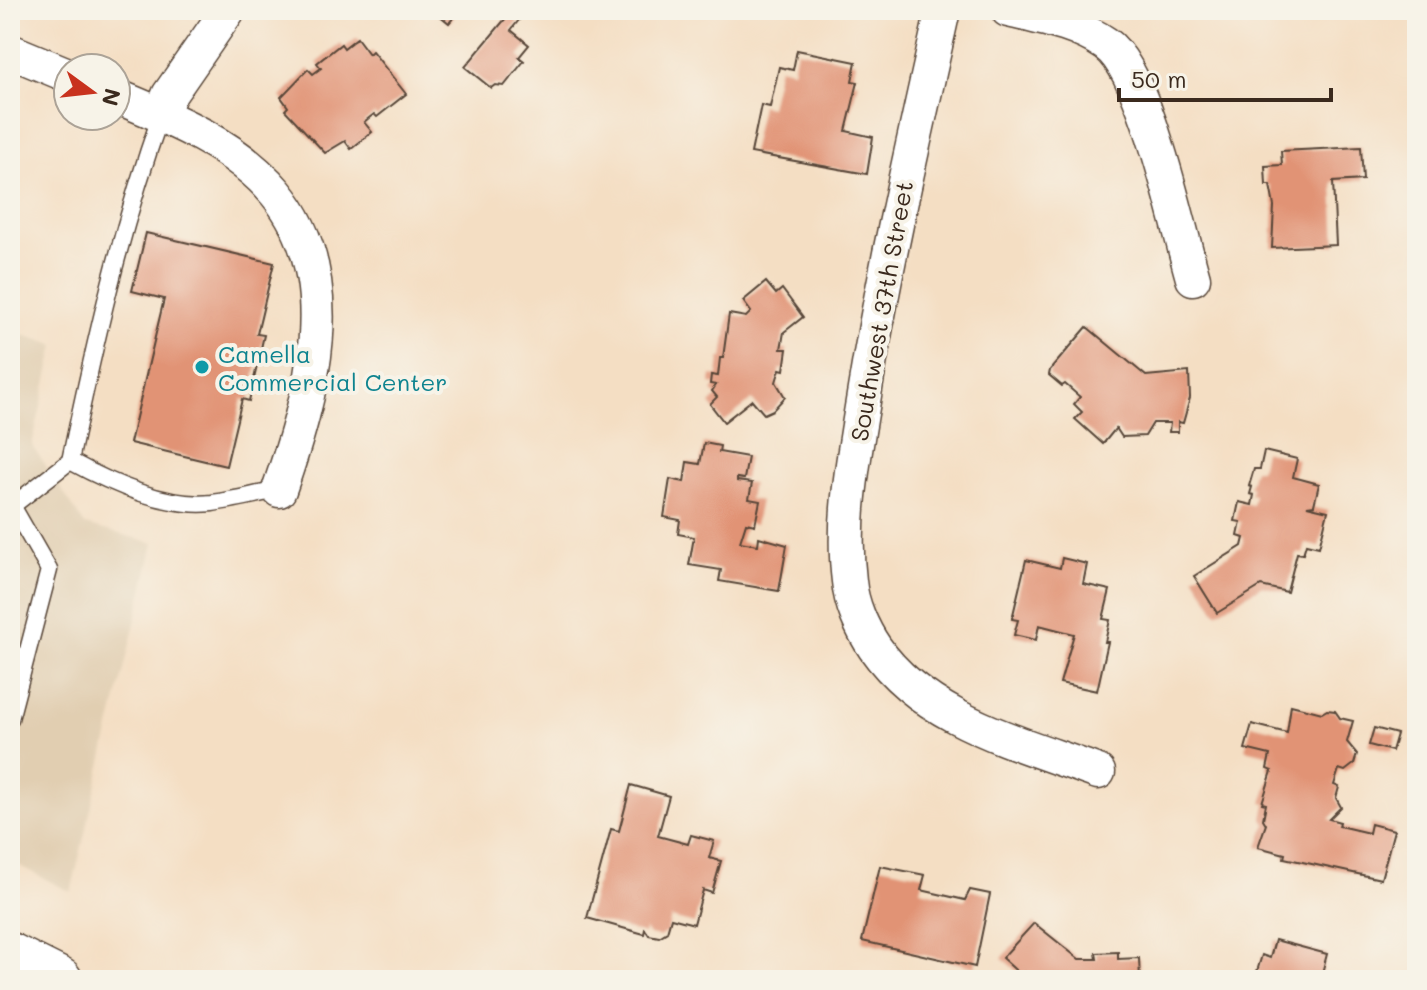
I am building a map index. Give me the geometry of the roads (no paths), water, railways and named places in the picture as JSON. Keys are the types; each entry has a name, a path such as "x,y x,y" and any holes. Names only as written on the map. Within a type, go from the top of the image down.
{"highway":[{"path":"10,955 60,980"}],"street":[{"path":"161,115 169,95 228,10"},
{"name":"Southwest 37th Street","path":"943,10 890,243 853,462 846,524 849,583 857,615 874,647 928,703 970,723 1098,772"},
{"path":"1008,10 1079,29 1109,46 1128,69 1149,127 1193,278"},
{"path":"10,51 52,68"},
{"path":"132,103 221,147 256,174 276,193 309,253 317,297 315,345 296,440 279,490"}],"lane":[{"path":"10,719 49,570 11,504 70,461 104,298 130,203 161,115"},
{"path":"70,461 104,480 178,501 210,503 279,490"}],"place":[{"name":"Camella Commercial Center","path":"202,367"}]}
